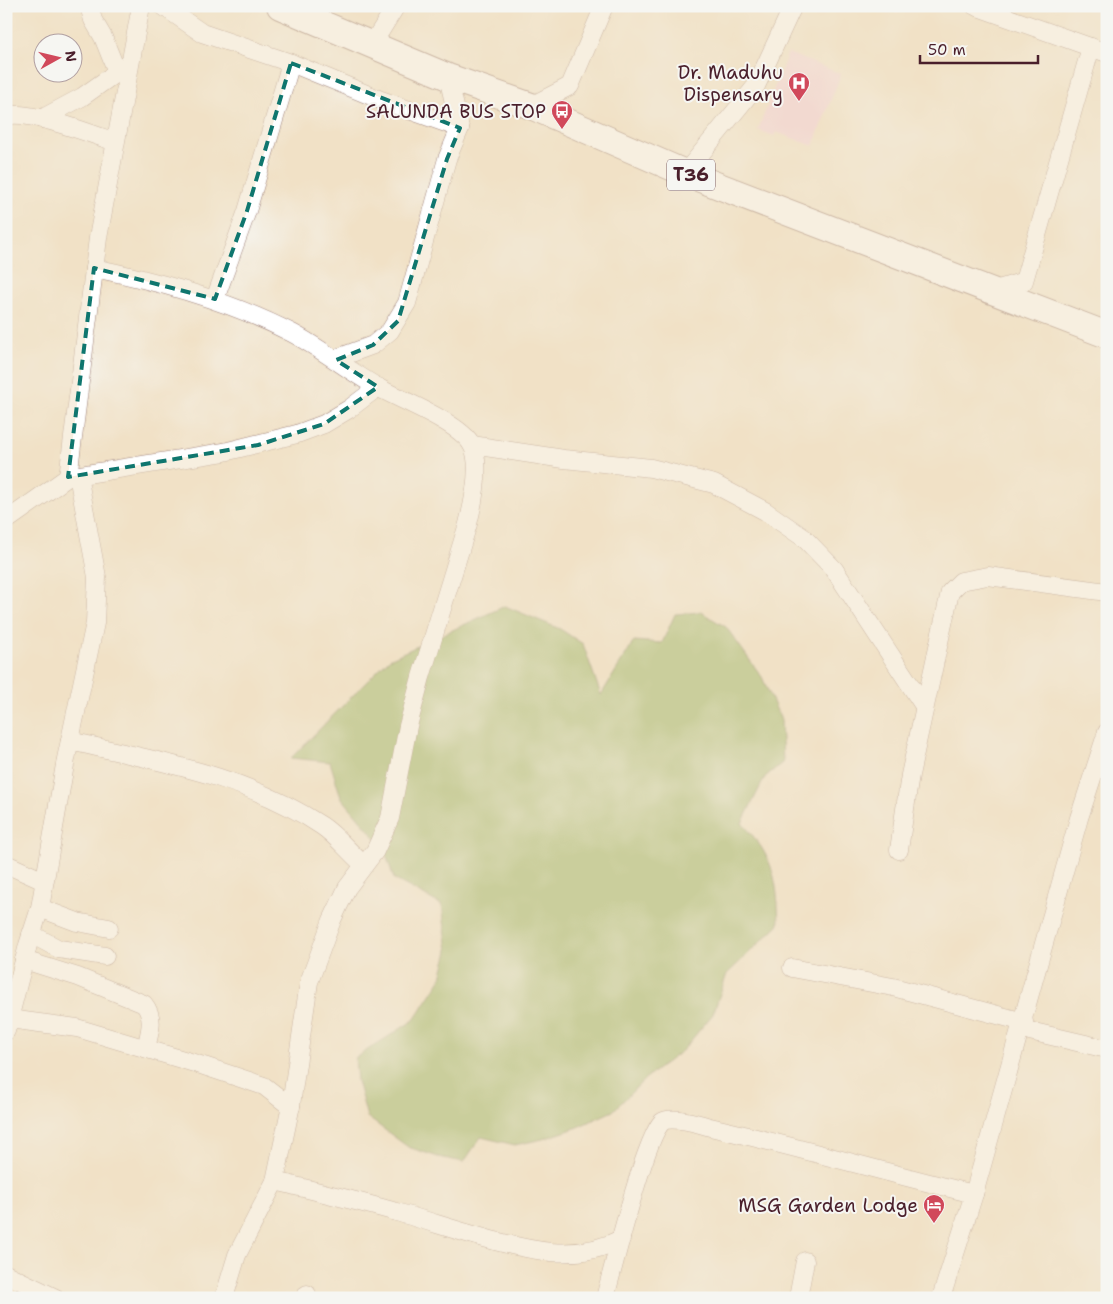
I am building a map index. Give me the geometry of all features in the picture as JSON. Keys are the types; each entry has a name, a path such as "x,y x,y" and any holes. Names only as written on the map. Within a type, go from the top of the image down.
{"highway":[{"name":"T36","path":"280,6 448,77 531,106 685,173 1107,335"}],"street":[{"path":"89,6 93,20 123,67"},
{"path":"141,6 123,67 115,142 94,268 73,476 97,577 95,623 70,741 40,908 31,934 8,1025 77,1028 264,1086 291,1107"},
{"path":"163,6 202,33 291,63 381,100 460,128"},
{"path":"371,46 396,6"},
{"path":"531,106 570,86 604,6"},
{"path":"685,173 756,86 794,6"},
{"path":"975,6 1099,50 1024,282 991,292"},
{"path":"214,299 244,220 291,63"},
{"path":"41,120 82,97 123,67"},
{"path":"335,359 373,346 390,332 407,303 447,159 460,128 448,77"},
{"path":"6,116 12,114 41,120 115,142"},
{"path":"94,268 132,276 214,299 293,334 378,387 457,429 472,445 476,468 474,499 468,524 421,677 408,726 390,818 375,851 347,888 332,920 309,982 291,1107 274,1181 237,1255 224,1298"},
{"path":"6,521 73,476 224,452 297,434 324,424 349,409 378,387"},
{"path":"472,445 651,468 714,484 765,511 804,538 834,569 924,706"},
{"path":"899,850 910,775 950,592 961,581 988,576 1107,592"},
{"path":"941,1298 974,1194 1022,1026 1078,818 1107,732"},
{"path":"70,741 172,763 249,788 323,826 364,865"},
{"path":"6,864 44,881"},
{"path":"40,908 77,922 109,928"},
{"path":"31,934 59,949 105,956"},
{"path":"24,960 78,977 144,1004 150,1012 152,1026 146,1048"},
{"path":"792,968 893,987 1022,1026 1107,1049"},
{"path":"605,1298 621,1239 652,1141 661,1123 666,1120 684,1121 752,1136 974,1194"},
{"path":"274,1181 386,1209 471,1234 550,1252 589,1250 621,1239"},
{"path":"798,1298 805,1261"},
{"path":"6,1265 13,1277 56,1298"}],"highlighted area":[{"path":"291,63 460,128 447,159 398,321 373,345 336,360 378,387 324,424 258,445 68,477 94,268 215,299 247,211"}],"shaded area":[{"name":"Dr. Maduhu Dispensary","path":"788,53 841,74 813,146 776,132 774,136 758,130"}],"green space":[{"path":"505,606 560,629 583,644 601,695 634,641 662,643 675,614 701,612 726,627 762,677 781,720 783,762 765,777 742,823 761,847 772,869 777,893 779,924 727,974 713,1014 683,1050 646,1078 613,1111 573,1129 543,1139 515,1145 481,1137 464,1162 438,1157 408,1147 367,1117 357,1081 355,1058 414,1020 440,981 448,951 442,905 394,879 384,848 341,797 330,762 291,758 389,659"}],"place":[{"name":"Dr. Maduhu Dispensary","path":"799,102"},
{"name":"SALUNDA BUS STOP","path":"562,130"},
{"name":"MSG Garden Lodge","path":"934,1224"}]}
